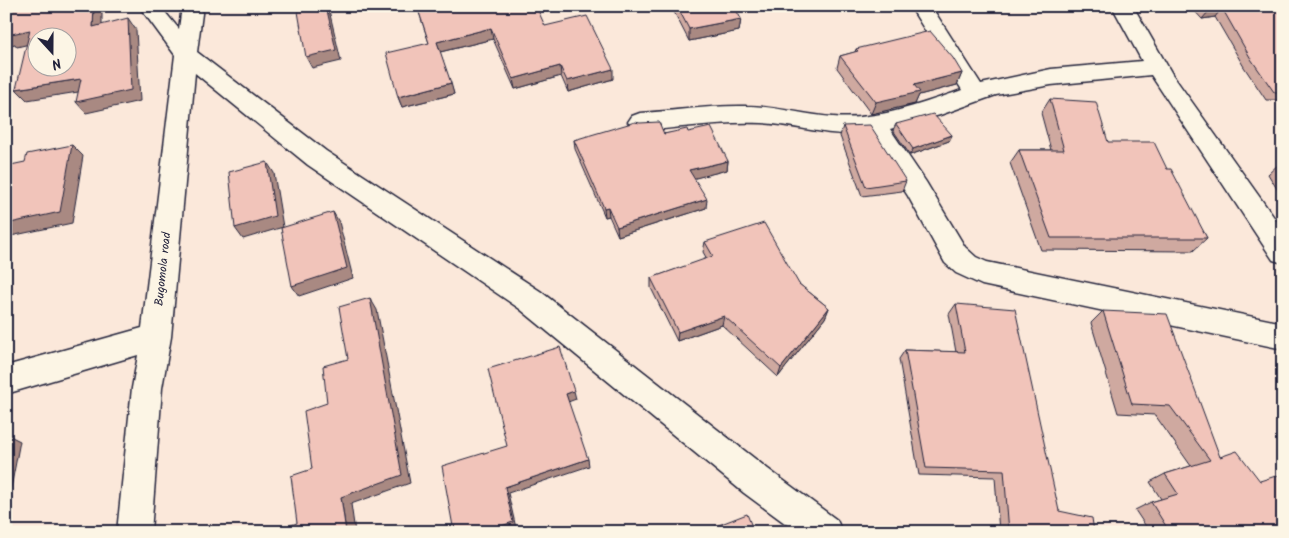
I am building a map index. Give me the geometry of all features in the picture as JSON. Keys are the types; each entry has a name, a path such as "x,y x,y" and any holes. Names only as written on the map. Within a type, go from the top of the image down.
{"street":[{"path":"149,6 187,55 317,158 530,300 756,481 825,532"},
{"name":"Bugomola road","path":"134,532 147,388 156,337 193,6"},
{"path":"920,6 976,94"},
{"path":"1122,6 1157,67 1283,252"},
{"path":"640,122 744,114 765,115 833,126 874,124 932,109 993,88 1051,77 1157,67"},
{"path":"874,124 917,189 955,255 966,265 982,273 1283,336"},
{"path":"6,380 156,337"}],"building":[{"path":"6,6 94,6 93,27 128,18 131,90 76,102 81,79 16,89 28,38 28,78 78,78 78,28 28,28 28,30 7,35"},
{"path":"297,6 326,6 336,50 306,57"},
{"path":"417,6 536,6 545,26 587,16 613,69 567,81 560,66 513,79 491,28 437,42 451,83 398,97 386,53 429,43"},
{"path":"677,6 734,6 741,19 689,29"},
{"path":"1204,6 1283,6 1283,92 1274,92 1251,59 1222,8 1209,11"},
{"path":"930,31 953,58 962,73 914,85 920,92 876,102 840,56 858,51 856,49"},
{"path":"1050,99 1096,102 1108,142 1154,142 1167,169 1171,169 1207,238 1051,238 1019,150 1064,150"},
{"path":"933,114 952,135 913,149 896,124"},
{"path":"635,122 659,122 664,134 687,129 688,132 711,127 728,161 689,170 707,199 617,227 608,207 604,208 574,140"},
{"path":"870,125 906,181 866,187 843,126"},
{"path":"72,145 60,212 6,224 6,166 25,162 27,154"},
{"path":"267,162 275,216 235,228 229,172"},
{"path":"333,212 347,268 292,286 281,228"},
{"path":"764,223 799,284 829,308 781,368 724,316 678,332 651,278 713,256 705,242"},
{"path":"370,298 402,475 341,497 346,532 272,532 297,523 291,476 312,469 304,411 327,403 323,366 348,359 339,307"},
{"path":"956,304 1015,309 1059,511 1092,518 1094,532 1009,532 1004,470 926,468 905,350 965,352"},
{"path":"1103,311 1167,314 1220,457 1237,451 1260,481 1279,475 1283,480 1283,532 1159,532 1156,528 1169,531 1151,502 1178,494 1165,474 1210,460 1170,406 1132,404"},
{"path":"560,347 574,391 566,394 588,459 505,487 513,522 484,532 454,532 442,466 507,446 488,369"},
{"path":"747,514 754,532 712,532 711,528"}]}
